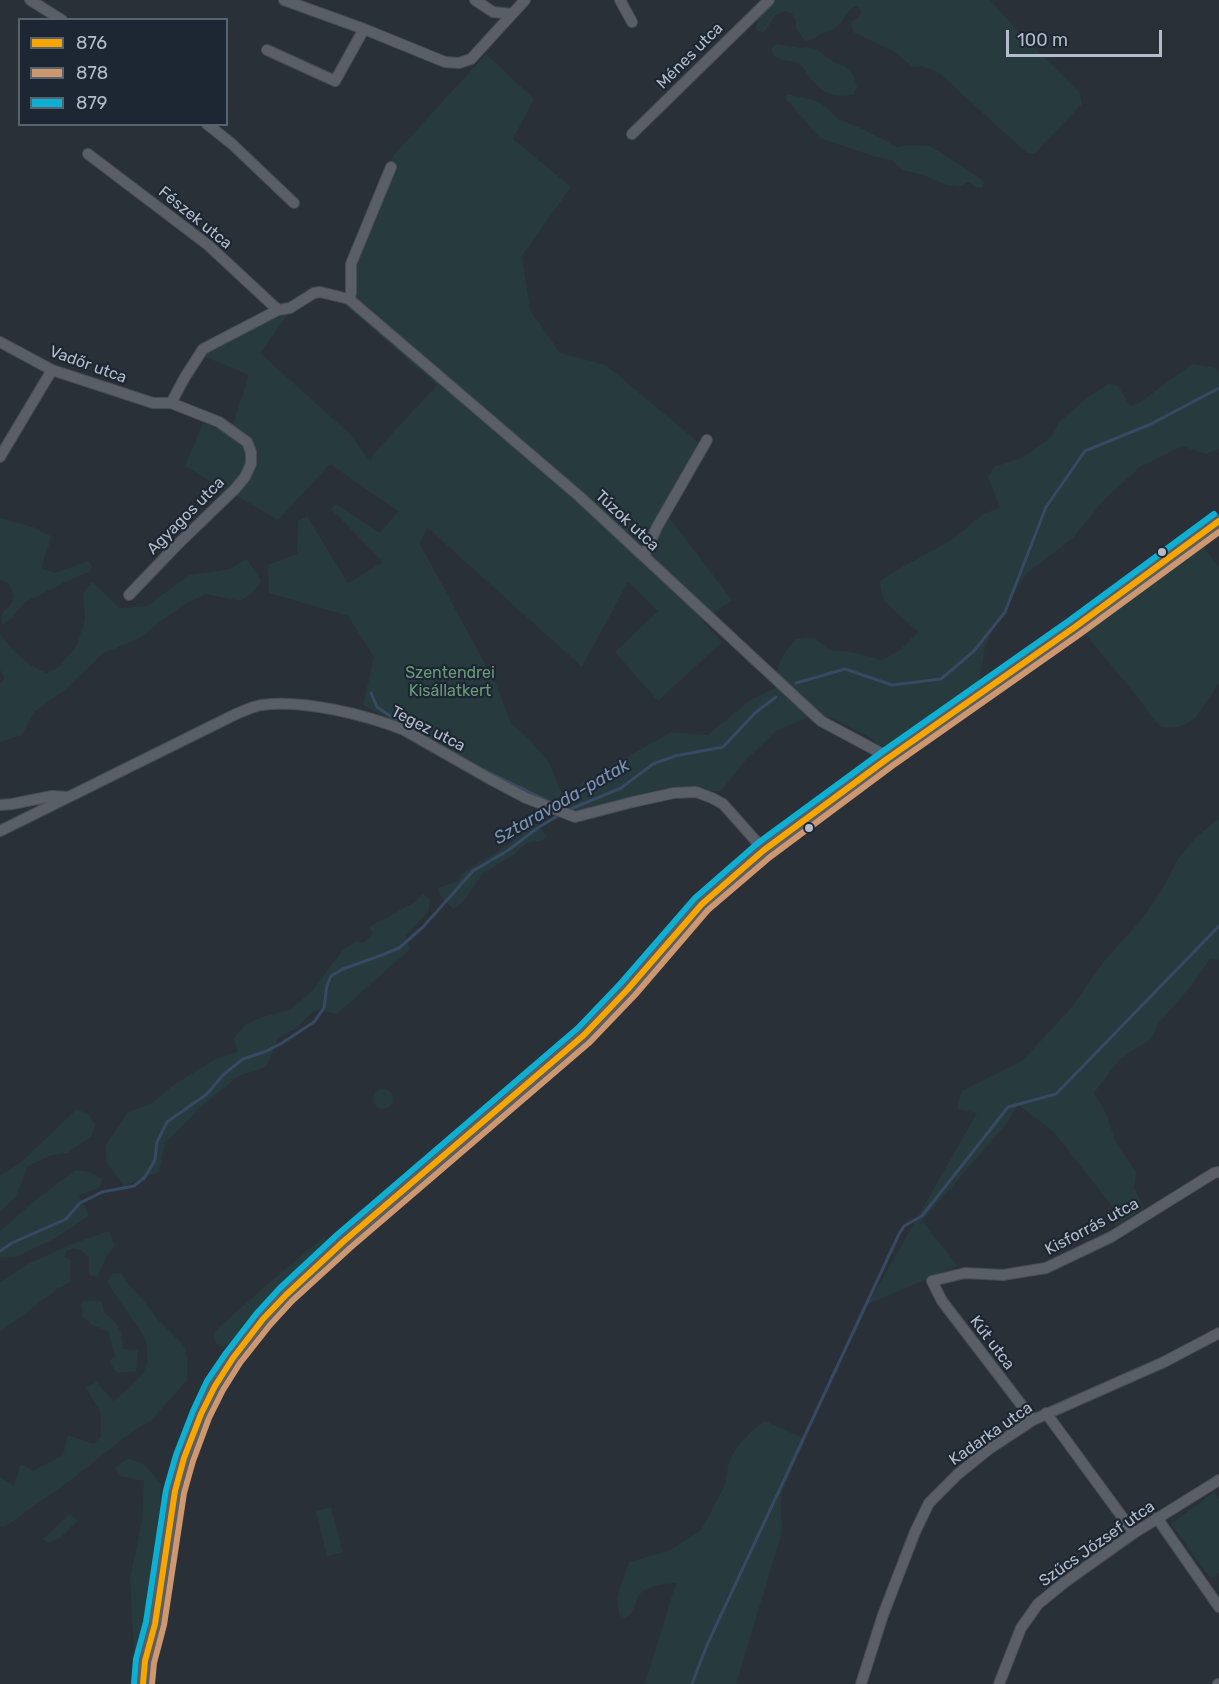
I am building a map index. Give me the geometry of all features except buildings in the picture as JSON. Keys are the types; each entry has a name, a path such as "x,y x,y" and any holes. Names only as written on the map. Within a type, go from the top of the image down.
{"street":[{"path":"30,0 59,18"},
{"path":"284,0 445,62 459,63 471,59 525,0"},
{"path":"475,0 493,12 512,14"},
{"path":"620,0 632,22"},
{"name":"Ménes utca","path":"632,134 769,0"},
{"path":"267,50 335,81 364,29"},
{"path":"210,126 232,144 294,203"},
{"name":"Fészek utca","path":"88,154 208,245 278,310"},
{"path":"349,299 351,264 391,167"},
{"name":"Túzok utca","path":"171,403 203,348 278,310 290,308 314,293 320,292 349,299 579,496 821,721 888,759"},
{"name":"Vadőr utca","path":"0,342 52,370 153,403 171,403 219,422 247,442 251,452"},
{"path":"0,457 52,370"},
{"path":"644,556 657,527 707,440"},
{"name":"Agyagos utca","path":"129,595 236,489 251,464 251,452"},
{"path":"143,1684 175,1491 184,1458 192,1434 222,1374 263,1319 328,1256 584,1035 628,989 702,904 764,850 1219,521"},
{"name":"Tegez utca","path":"0,831 236,714 260,705 286,703 305,704 390,724 526,798 575,817 664,795 696,792 723,804 764,850"},
{"path":"0,805 52,796 69,797"},
{"name":"Kisforrás utca","path":"932,1281 965,1272 1003,1275 1046,1268 1111,1237 1214,1173 1219,1173"},
{"name":"Kút utca","path":"932,1281 942,1301 1033,1420"},
{"name":"Kadarka utca","path":"861,1684 915,1532 929,1503 958,1473 990,1449 1046,1413 1164,1362 1219,1333"},
{"path":"1046,1413 1134,1533"},
{"name":"Szűcs József utca","path":"999,1684 1021,1628 1038,1604 1134,1533 1219,1480"},
{"path":"1157,1518 1219,1607"}],"green space":[{"path":"776,0 990,0 1080,93 1082,104 1034,154 1027,153 938,72 922,66 913,67 893,51 853,32 851,22 861,13 857,6 850,10 835,28 805,41 795,27 796,21 792,14 785,11 776,15 764,32 757,31 760,18"},
{"path":"775,44 807,47 819,51 835,63 844,65 853,75 857,87 854,94 841,96 823,90 813,82 798,63 774,56 771,49"},
{"name":"Szentendrei Kisállatkert","path":"486,54 534,99 513,139 571,187 522,256 530,310 560,353 606,365 698,442 668,516 732,600 703,622 722,642 658,701 615,652 658,611 628,582 582,667 427,527 420,544 496,684 511,723 530,740 549,763 564,799 573,797 583,782 671,732 708,735 749,701 775,688 780,661 796,639 814,637 829,650 851,652 882,660 900,650 918,632 883,600 880,582 890,574 953,539 983,514 1000,508 988,477 994,467 1024,457 1051,437 1059,422 1087,398 1110,383 1118,386 1130,406 1139,403 1192,364 1216,368 1219,373 1219,449 1206,454 1182,446 1140,467 1103,501 1074,537 1026,574 996,622 985,647 979,684 892,748 878,745 871,738 833,718 816,714 776,731 743,763 721,791 683,793 576,813 527,795 363,705 374,657 348,616 269,593 268,565 297,554 298,521 307,516 348,583 383,562 331,509 336,504 380,533 398,511 330,464 278,520 185,466 203,423 230,433 249,375 201,355 200,346 289,313 260,353 349,433 370,461 376,451 437,385 344,304 352,263 393,156"},
{"path":"787,94 814,100 827,107 838,119 897,147 930,146 984,182 983,188 968,182 959,187 946,185 923,175 903,170 891,160 820,138 785,98"},
{"path":"0,518 33,527 51,536 42,569 55,573 88,561 92,566 89,572 25,602 12,618 1,626 2,613 12,603 14,597 8,583 0,580"},
{"path":"1195,547 1204,548 1219,567 1219,683 1196,717 1185,725 1172,728 1162,727 1087,636 1086,629 1087,624"},
{"path":"247,559 261,581 252,593 241,601 205,594 183,605 139,638 102,654 65,690 34,712 22,735 0,742 0,684 5,678 0,670 0,634 20,657 47,673 59,667 77,645 85,619 83,593 92,582 120,608 146,606 190,575 230,569"},
{"path":"1219,819 1219,960 1210,959 1192,985 1158,1024 1151,1039 1119,1060 1094,1093 1106,1113 1116,1143 1136,1172 1134,1188 1144,1208 1116,1226 1112,1206 1054,1132 1018,1105 1008,1122 922,1221 958,1266 868,1304 977,1113 957,1109 962,1091 1022,1061 1071,1008 1105,960 1142,919 1162,890 1178,859 1197,836"},
{"path":"532,824 537,824 548,837 527,843 514,855 483,873 464,901 454,909 441,897 438,888 458,881 464,872 511,843"},
{"path":"423,894 430,900 429,910 406,936 410,949 337,1014 315,1010 295,1029 278,1038 266,1067 239,1076 204,1104 165,1143 159,1172 124,1186 107,1163 105,1146 128,1112 151,1104 172,1086 215,1059 237,1052 234,1038 245,1025 262,1017 290,1010 311,992 342,951 356,941 363,943 373,934 369,927 415,902"},
{"path":"379,1089 387,1089 393,1095 393,1103 387,1109 379,1109 373,1103 373,1095"},
{"path":"77,1109 89,1115 95,1124 92,1136 68,1153 52,1155 28,1166 16,1196 0,1212 0,1175 20,1163"},
{"path":"75,1170 90,1172 102,1179 99,1188 79,1195 89,1216 56,1238 18,1256 0,1258 0,1231"},
{"path":"109,1231 115,1246 106,1257 98,1277 89,1275 89,1258 84,1252 76,1248 66,1251 65,1257 71,1261 71,1282 61,1288 58,1287 0,1332 0,1282 26,1265 69,1245"},
{"path":"324,1237 332,1243 230,1344 224,1347 217,1344 213,1336 216,1330"},
{"path":"112,1274 122,1274 157,1319 184,1346 187,1357 187,1380 151,1421 133,1431 72,1479 6,1526 0,1526 0,1477 14,1486 21,1464 33,1471 63,1455 68,1435 94,1444 101,1436 101,1414 86,1387 97,1382 113,1401 143,1374 147,1362 145,1338 110,1287 108,1281"},
{"path":"95,1300 102,1302 104,1313 119,1328 123,1349 138,1350 136,1371 117,1373 109,1362 115,1356 108,1331 92,1325 83,1317 81,1302"},
{"path":"765,1421 805,1439 781,1495 782,1532 736,1684 645,1684 676,1583 654,1586 643,1591 632,1612 625,1618 619,1615 617,1597 629,1562 668,1551 701,1530 725,1485 729,1461 737,1447"},
{"path":"128,1458 145,1465 161,1484 141,1652 134,1652 130,1579 142,1520 144,1481 121,1476 115,1468"},
{"path":"1214,1492 1219,1499 1219,1573 1211,1579 1171,1524"},
{"path":"331,1507 343,1552 327,1556 316,1511"},
{"path":"70,1514 78,1520 60,1538 48,1543 43,1539"}],"waterway":[{"name":"Sztaravoda-patak","path":"796,683 845,669 892,685 941,679 974,651 1005,612 1046,507 1085,451 1151,424 1219,388"},
{"path":"371,693 377,707 402,724"},
{"name":"Sztaravoda-patak","path":"566,811 621,788 653,764 675,756 723,747 755,713 776,697"},
{"path":"484,770 548,801"},
{"name":"Sztaravoda-patak","path":"0,1251 12,1243 66,1219 80,1203 102,1192 134,1186 145,1177 155,1160 157,1142 167,1122 207,1094 223,1075 243,1059 267,1051 314,1022 324,1008 327,985 331,976 343,969 399,948 423,927 473,871 561,814"},
{"path":"692,1684 707,1645 904,1226 922,1216 1008,1107 1056,1094 1219,926"}],"transit line":[{"name":"879","path":"134,1683 136,1659 146,1622 166,1490 176,1455 207,1381 257,1313 280,1288 338,1234 578,1028 621,983 695,898 758,843 1214,514"},
{"name":"876","path":"143,1684 145,1661 155,1624 175,1491 184,1458 215,1386 263,1319 344,1241 584,1035 628,989 702,904 764,850 1219,521"},
{"name":"878","path":"152,1684 154,1663 164,1625 184,1493 193,1461 209,1418 223,1390 240,1363 292,1301 350,1248 590,1042 635,995 708,910 770,857 892,766 1080,634 1219,532"}]}
